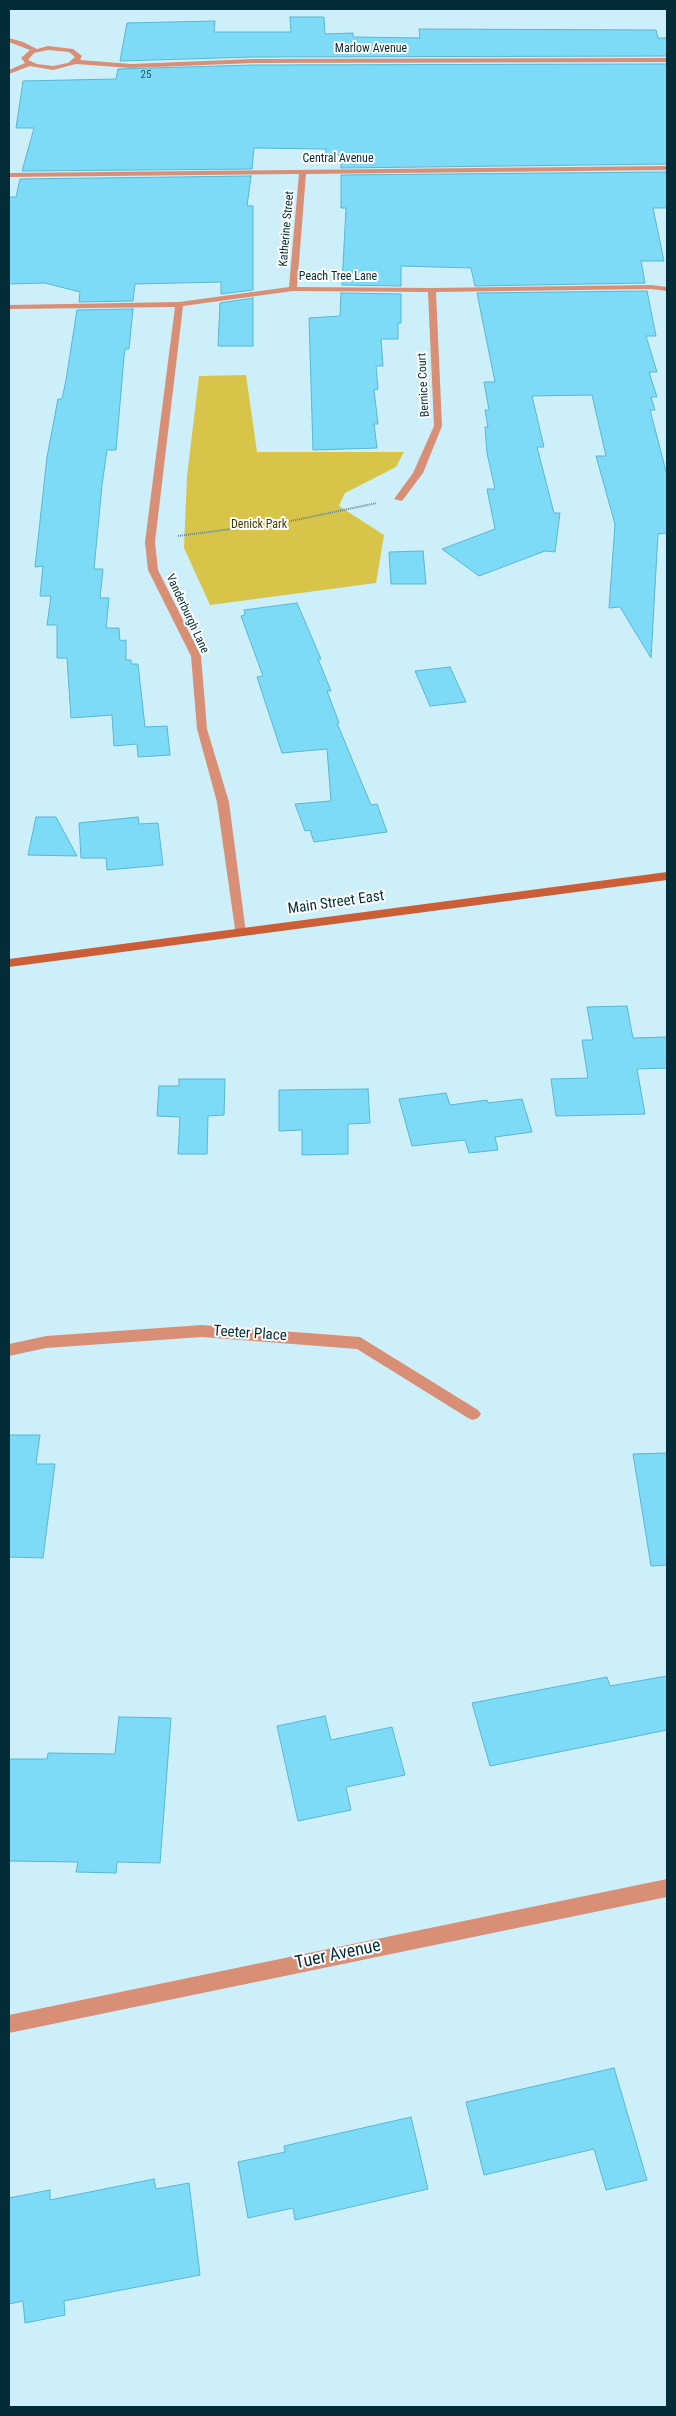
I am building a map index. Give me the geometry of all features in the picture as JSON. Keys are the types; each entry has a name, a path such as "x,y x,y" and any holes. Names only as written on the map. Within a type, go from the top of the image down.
{"main road":[{"name":"Main Street East","path":"9,963 667,876"}],"street":[{"path":"9,40 21,43 36,51"},
{"path":"9,72 29,64 53,68 75,62 79,56 71,50 56,48 36,51 24,58 29,64"},
{"name":"Marlow Avenue","path":"75,62 131,66 253,61 667,60"},
{"name":"Central Avenue","path":"9,175 667,168"},
{"name":"Katherine Street","path":"293,289 303,171"},
{"name":"Peach Tree Lane","path":"9,307 179,304 293,289 432,290 652,287 667,289"},
{"name":"Bernice Court","path":"399,499 418,473 438,426 432,290"},
{"name":"Vanderburgh Lane","path":"179,304 150,542 153,570 196,656 202,729 223,802 240,933"},
{"name":"Teeter Place","path":"9,1350 46,1342 202,1331 360,1343 473,1414"},
{"name":"Tuer Avenue","path":"9,2024 667,1888"}],"path":[{"path":"178,536 291,521 399,499"}],"green space":[{"name":"Denick Park","path":"246,375 257,452 404,452 396,467 345,493 339,506 384,535 376,583 210,605 184,548 187,476 199,376"}],"building":[{"path":"290,17 324,17 325,34 353,33 353,37 420,38 419,29 656,30 658,38 667,38 667,56 253,57 120,61 127,23 215,21 214,32 291,32"},
{"path":"667,64 667,164 341,168 341,155 326,155 326,149 254,148 252,169 22,171 34,128 16,128 23,81 116,79 118,69 253,65"},
{"path":"667,172 667,208 653,208 664,261 641,261 645,283 475,286 471,268 401,266 401,286 342,285 346,208 341,208 341,175"},
{"path":"251,176 247,206 253,206 253,290 221,294 221,282 135,284 133,301 79,302 80,292 45,283 9,284 9,197 16,197 20,179"},
{"path":"647,291 656,336 646,336 657,372 649,372 657,397 651,397 655,410 650,410 667,475 667,533 658,534 651,658 620,607 609,608 615,524 596,456 606,456 592,395 532,396 544,447 537,447 554,513 560,513 555,552 545,551 479,576 442,549 495,529 487,489 495,489 487,453 485,427 488,427 485,410 489,410 484,382 495,382 477,293"},
{"path":"341,293 401,294 401,323 398,323 398,339 381,339 383,366 376,366 378,389 374,390 378,424 374,424 377,448 313,450 309,318 340,316"},
{"path":"253,298 253,346 218,346 220,303"},
{"path":"133,309 129,349 125,349 124,357 116,450 107,450 94,569 103,569 100,598 109,598 106,628 119,628 120,641 126,640 126,660 131,660 131,664 138,664 145,727 167,726 170,755 138,757 137,744 114,746 112,715 71,718 67,658 57,658 57,625 47,625 51,596 40,596 43,566 35,567 47,457 58,399 62,399 66,380 77,310"},
{"path":"423,551 426,584 391,584 389,552"},
{"path":"297,603 321,659 318,659 331,691 327,691 339,723 337,723 371,805 377,804 387,832 314,842 310,830 305,831 295,804 331,801 327,749 282,753 257,677 263,676 241,616 245,615 244,610"},
{"path":"450,667 466,702 430,706 415,671"},
{"path":"36,817 56,817 77,856 28,855"},
{"path":"138,817 139,824 158,823 163,865 107,870 106,858 81,858 79,823"},
{"path":"627,1006 633,1038 667,1037 667,1068 637,1069 645,1114 556,1116 551,1079 588,1078 582,1040 593,1040 587,1007"},
{"path":"179,1079 225,1079 224,1115 208,1116 207,1154 178,1154 180,1117 157,1116 159,1086 179,1086"},
{"path":"368,1089 370,1123 348,1124 348,1154 302,1155 302,1130 279,1131 279,1090"},
{"path":"446,1093 450,1105 487,1100 488,1103 522,1099 532,1132 495,1137 498,1150 469,1153 465,1140 412,1146 399,1099"},
{"path":"9,1435 40,1435 36,1464 55,1464 43,1558 9,1557"},
{"path":"667,1453 667,1565 651,1566 633,1454"},
{"path":"667,1676 667,1730 490,1766 472,1703 607,1677 610,1686"},
{"path":"325,1716 331,1740 392,1727 405,1775 346,1787 351,1810 298,1821 277,1726"},
{"path":"119,1717 171,1718 160,1863 117,1862 116,1873 76,1872 78,1862 9,1861 9,1759 47,1759 48,1753 115,1754"},
{"path":"614,2068 647,2180 606,2190 594,2149 484,2175 466,2102"},
{"path":"411,2117 428,2189 295,2220 293,2208 248,2218 238,2162 285,2152 284,2146"},
{"path":"154,2179 156,2189 189,2183 200,2275 64,2301 65,2315 25,2323 23,2301 9,2304 9,2198 50,2190 50,2200"}]}
